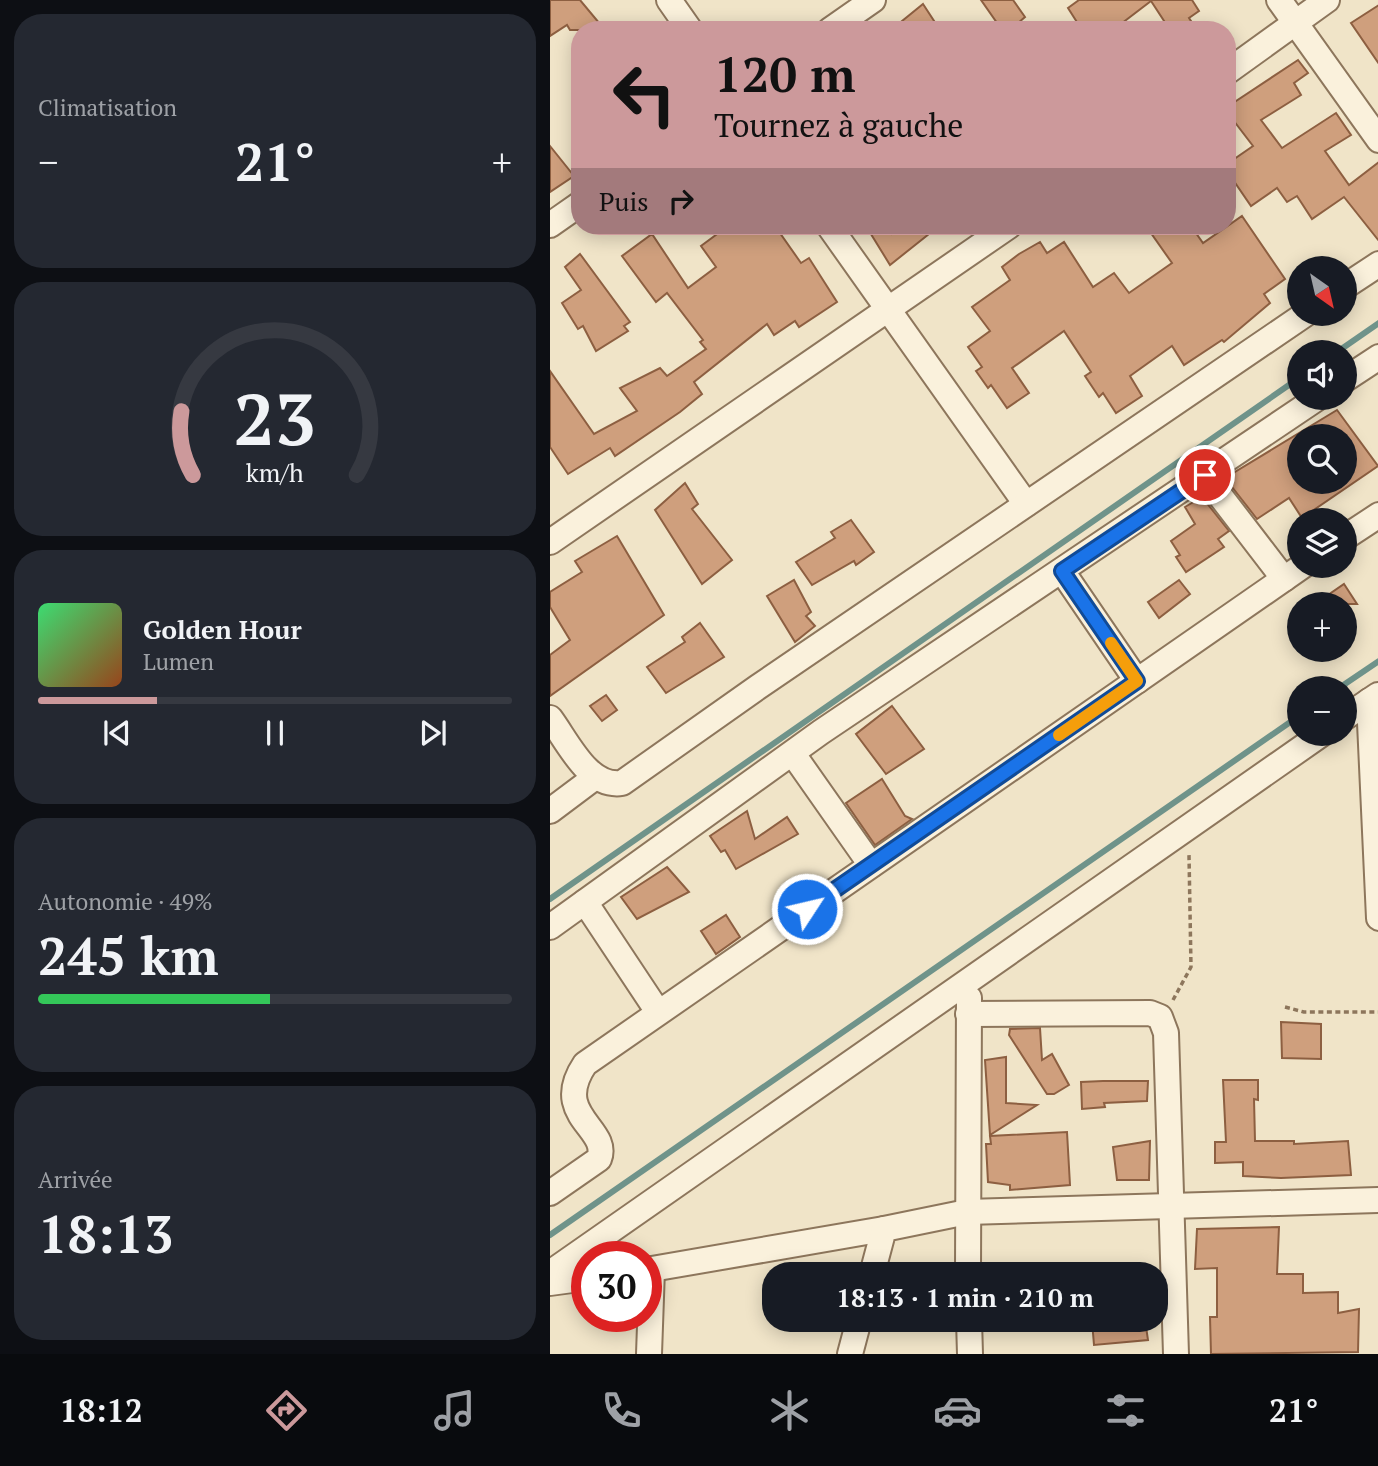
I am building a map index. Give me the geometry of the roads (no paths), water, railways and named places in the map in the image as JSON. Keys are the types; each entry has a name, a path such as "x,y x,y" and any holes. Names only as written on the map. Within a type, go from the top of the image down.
{"street":[{"path":"669,0 684,21"},
{"path":"844,21 873,0"},
{"path":"1279,0 1378,140"},
{"path":"1236,65 1327,0"},
{"path":"550,225 571,210"},
{"path":"835,235 1026,505"},
{"path":"550,542 996,235"},
{"path":"1357,278 1378,264"},
{"path":"550,718 594,778 613,784 622,783 1288,326"},
{"path":"1357,371 1378,357"},
{"path":"550,927 793,754 1300,410"},
{"path":"1205,475 1287,564"},
{"path":"1357,529 1378,514"},
{"path":"1062,571 1137,681"},
{"path":"550,1193 599,1159 601,1154 599,1145 570,1105 570,1089 576,1074 594,1056 1287,577"},
{"path":"1357,709 1374,697"},
{"path":"1374,697 1378,918"},
{"path":"550,1273 1305,746"},
{"path":"793,754 871,865"},
{"path":"550,810 594,778"},
{"path":"585,902 658,1013"},
{"path":"968,1262 970,981"},
{"path":"968,1014 1150,1013 1160,1017 1165,1034 1176,1354"},
{"path":"662,1268 967,1212 1378,1200"},
{"path":"874,1262 884,1229"},
{"path":"550,1283 571,1280"},
{"path":"649,1332 649,1354"},
{"path":"850,1354 856,1332"},
{"path":"969,1332 970,1354"}],"waterway":[{"path":"1354,340 1379,323"},
{"path":"550,899 1287,386"},
{"path":"1357,676 1379,661"},
{"path":"550,1235 1287,724"}]}
